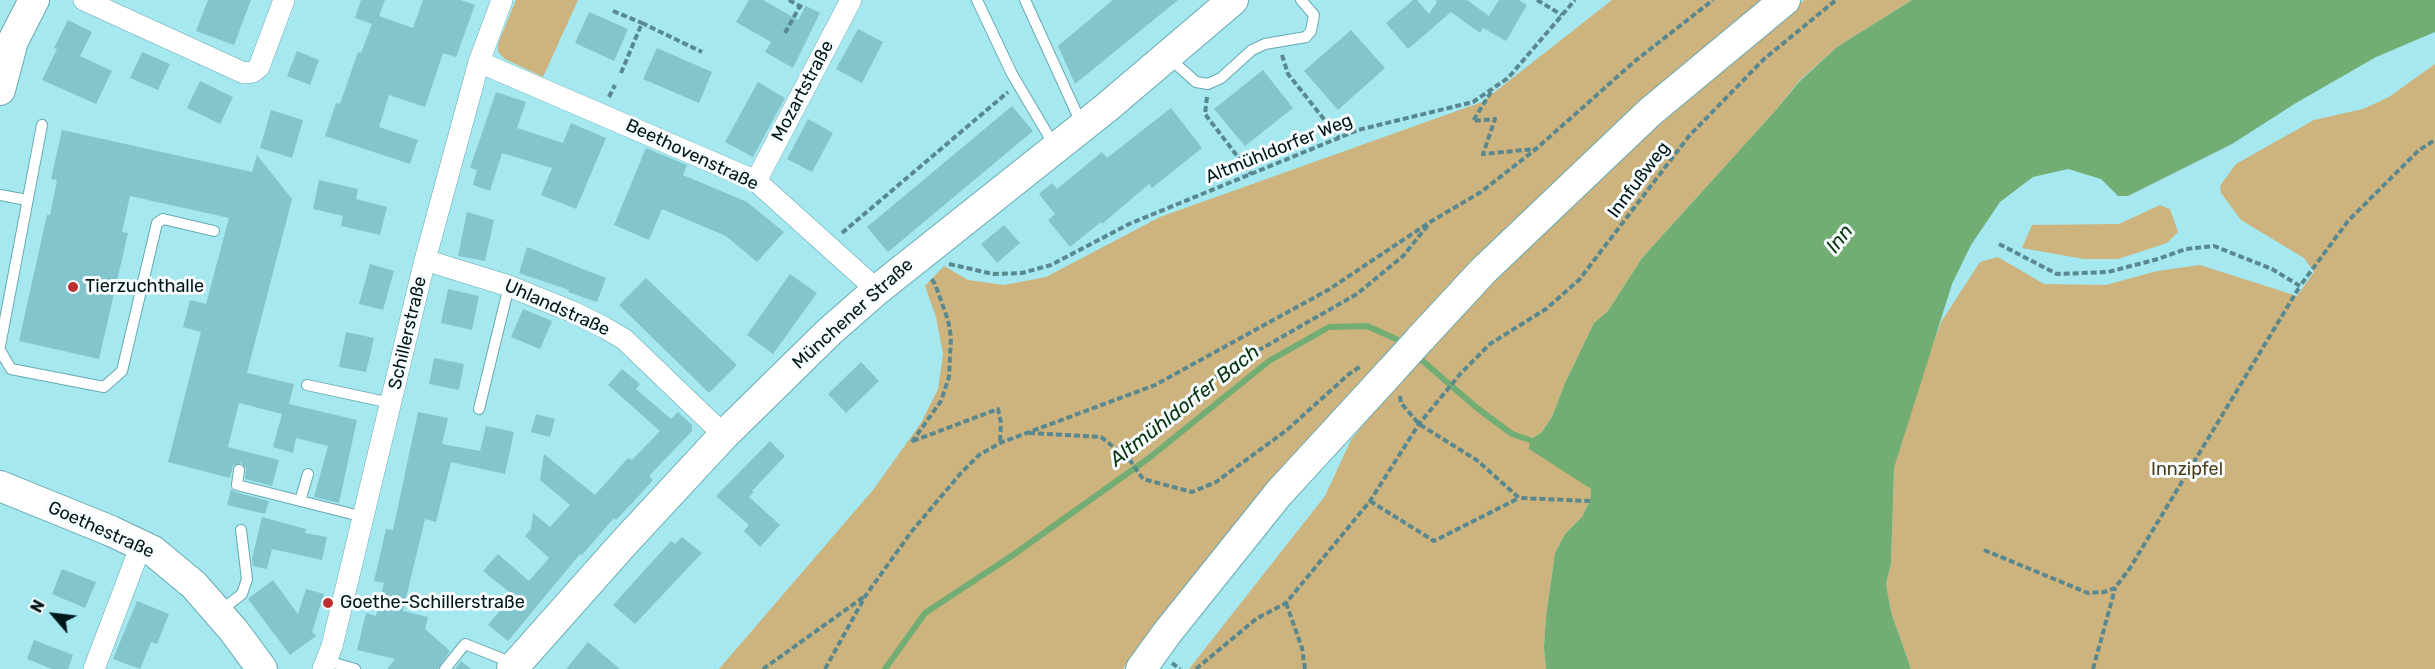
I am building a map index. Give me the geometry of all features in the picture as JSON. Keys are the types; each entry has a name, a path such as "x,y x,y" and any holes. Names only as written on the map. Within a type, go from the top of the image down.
{"street":[{"path":"2,72 34,0"},
{"path":"84,0 244,74 253,72 259,67 284,0"},
{"name":"Schillerstraße","path":"325,665 425,260 479,62 502,0"},
{"name":"Mozartstraße","path":"756,181 851,0"},
{"name":"Münchener Straße","path":"514,666 724,435 829,332 877,290 1083,127 1233,0"},
{"path":"1142,669 1167,633 1279,493 1483,271 1650,112 1785,0"},
{"name":"Beethovenstraße","path":"479,62 756,181 877,290"},
{"name":"Uhlandstraße","path":"425,260 509,286 573,312 624,339 724,435"},
{"name":"Goethestraße","path":"0,486 141,545 176,568 219,612 262,669"},
{"path":"94,669 141,545"}],"lane":[{"path":"977,0 1018,84 1056,148"},
{"path":"1025,0 1083,127"},
{"path":"1168,57 1196,82 1208,84 1221,78 1252,50 1265,44 1306,37 1311,31 1314,15 1301,0"},
{"path":"42,125 0,348 11,369 104,387 122,371 158,223 163,219 214,231"},
{"path":"0,195 27,200"},
{"path":"479,409 509,286"},
{"path":"307,385 391,403"},
{"path":"239,470 237,485 363,517"},
{"path":"300,501 308,474"},
{"path":"219,612 242,594 246,583 248,574 241,531"},
{"path":"444,669 465,644 514,666"},
{"path":"325,665 355,669"}],"path":[{"path":"785,33 802,8 789,0"},
{"path":"1537,0 1563,15"},
{"name":"Altmühldorfer Weg","path":"964,267 993,274 1022,273 1051,265 1129,224 1359,130 1473,102 1508,78 1575,0"},
{"path":"825,669 866,595 912,531 961,473 980,455 1000,442 1155,385 1328,290 1430,222 1481,192 1536,149 1635,61 1713,0"},
{"name":"Innfußweg","path":"1286,603 1370,501 1419,424 1461,373 1490,345 1546,309 1579,280 1689,136 1764,59 1836,0"},
{"path":"613,11 702,52"},
{"path":"621,73 642,23"},
{"path":"1279,42 1288,74 1339,138"},
{"path":"827,245 1018,84"},
{"path":"1208,84 1205,114 1251,174"},
{"path":"1491,91 1473,121 1495,119 1483,153 1536,149"},
{"path":"2093,669 2115,588 2130,568 2300,286 2348,221 2419,150 2435,140"},
{"path":"1121,452 1144,438 1224,370 1357,294 1403,256 1430,222"},
{"path":"1999,244 2057,274 2108,272 2186,249 2214,246 2272,269 2300,286"},
{"path":"935,284 948,321 951,338 949,377 941,401 912,442 998,409 1002,423 1000,442"},
{"path":"1026,433 1101,437 1129,459 1143,479 1192,492 1216,482 1287,430 1349,374 1386,375 1401,403 1419,424 1478,461 1519,498"},
{"path":"1370,501 1434,541 1519,498 1590,501"},
{"path":"1983,550 2088,593 2104,592 2115,588"},
{"path":"764,669 866,595"},
{"path":"1196,669 1256,619 1286,603 1302,648 1305,669"}],"green space":[{"path":"516,0 578,0 543,77 505,59 498,52 498,44"},
{"path":"1612,0 1769,0 1274,476 1138,646 1123,669 719,669 873,490 921,423 938,389 943,354 936,317 925,286 944,266 968,280 1004,285 1046,277 1160,217 1482,102"},
{"path":"1804,0 1912,0 1837,47 1799,81 1776,110 1642,258 1608,311 1594,323 1565,383 1552,417 1542,432 1530,440 1563,470 1591,489 1590,501 1582,517 1565,534 1555,553 1546,617 1544,647 1546,669 1189,669 1325,496 1351,440 1418,358 1473,300 1618,161"},
{"name":"Innzipfel","path":"2435,64 2435,669 1911,669 1891,612 1886,584 1891,563 1894,468 1923,371 1941,322 1980,262 1998,257 2044,284 2106,285 2157,271 2200,265 2297,296 2314,272 2304,258 2241,220 2221,193 2220,186 2236,164 2314,120 2363,109 2389,97"},
{"path":"2160,205 2170,209 2178,232 2167,243 2118,259 2084,259 2022,248 2032,225 2119,224"}],"water":[{"name":"Inn","path":"1912,0 2435,0 2435,32 2376,57 2296,103 2232,144 2128,196 2118,196 2101,179 2068,169 2033,177 2000,202 1971,245 1952,284 1894,468 1891,563 1886,584 1891,612 1911,669 1546,669 1544,647 1546,617 1555,553 1565,534 1582,517 1590,501 1591,489 1529,449 1530,440 1542,432 1552,417 1565,383 1594,323 1608,311 1642,258 1799,82 1837,47"}],"building":[{"path":"208,0 251,0 234,45 196,31"},
{"path":"361,0 385,0 379,16 413,28 423,0 461,0 475,5 456,57 443,53 425,107 389,95 379,127 418,140 410,164 325,136 336,103 340,104 358,52 361,53 372,24 355,18"},
{"path":"749,0 763,0 798,20 806,6 820,13 793,68 765,52 771,42 736,22"},
{"path":"1113,0 1178,0 1075,84 1058,46"},
{"path":"1413,0 1417,0 1429,14 1437,2 1435,0 1467,0 1489,16 1499,0 1519,0 1527,5 1506,41 1483,28 1480,33 1451,12 1408,49 1386,23"},
{"path":"589,12 628,29 614,61 575,43"},
{"path":"68,20 92,32 80,56 112,71 96,104 42,80"},
{"path":"858,29 883,42 862,83 836,69"},
{"path":"1351,30 1385,68 1338,110 1304,71"},
{"path":"657,48 712,72 699,103 643,79"},
{"path":"297,51 319,60 310,85 287,76"},
{"path":"142,52 170,64 158,90 130,78"},
{"path":"1263,70 1293,108 1245,146 1214,109"},
{"path":"200,81 233,97 220,124 187,108"},
{"path":"758,82 785,98 753,157 725,142"},
{"path":"496,92 526,102 517,128 563,143 571,123 606,138 576,209 541,195 552,168 502,153 490,191 473,185 477,170 470,168"},
{"path":"1012,106 1033,131 888,252 867,227"},
{"path":"1171,108 1202,148 1152,188 1149,184 1102,224 1101,222 1070,247 1048,220 1055,214 1039,194 1052,183 1057,189 1102,152 1107,158"},
{"path":"271,110 303,120 292,158 260,148"},
{"path":"808,119 833,133 812,172 787,159"},
{"path":"62,130 252,172 257,155 292,199 247,373 294,384 289,404 357,420 339,503 314,497 328,446 296,438 293,453 273,447 282,414 239,403 228,447 279,460 272,486 245,479 246,468 241,463 233,466 230,478 168,462 201,332 183,327 190,300 206,304 229,218 130,196 122,232 128,233 99,359 19,341 47,215 50,215 57,180 51,179"},
{"path":"646,148 687,165 683,175 747,202 784,232 757,262 726,236 662,209 649,240 614,225"},
{"path":"319,180 358,189 356,199 387,207 380,235 341,226 343,216 313,209"},
{"path":"467,212 494,220 485,261 458,256"},
{"path":"1004,225 1020,243 997,263 981,244"},
{"path":"527,247 606,278 597,302 519,273"},
{"path":"370,264 394,271 383,310 359,304"},
{"path":"790,274 817,293 773,354 747,335"},
{"path":"646,278 737,365 709,393 619,305"},
{"path":"448,289 479,296 472,330 441,323"},
{"path":"523,309 552,321 540,349 511,337"},
{"path":"346,332 374,338 366,372 339,367"},
{"path":"434,358 464,364 459,390 429,384"},
{"path":"861,362 879,381 846,413 828,394"},
{"path":"622,369 640,384 636,389 671,419 678,412 692,425 692,431 649,476 653,480 635,500 616,520 614,518 582,555 580,554 508,641 488,625 513,595 483,571 498,554 529,581 549,558 525,536 531,529 533,513 550,527 570,505 540,480 544,454 595,495 628,458 632,460 660,431 608,385"},
{"path":"418,412 448,418 442,444 480,451 486,426 514,432 505,474 451,462 436,522 425,519 403,611 428,617 425,629 450,651 438,669 387,669 395,659 357,650 366,613 376,616 384,583 374,581 386,529 393,530"},
{"path":"536,414 555,419 550,437 531,432"},
{"path":"770,441 785,456 749,497 780,525 760,547 744,531 749,525 716,496"},
{"path":"231,489 269,501 265,514 227,505"},
{"path":"262,517 306,529 305,533 327,537 322,560 272,549 267,569 253,566 252,559"},
{"path":"682,537 702,553 635,624 613,605 671,541 675,544"},
{"path":"62,569 96,582 85,608 52,594"},
{"path":"273,580 298,614 306,589 324,594 312,632 316,636 290,655 248,599"},
{"path":"137,601 169,614 157,644 151,642 140,669 113,659"},
{"path":"34,640 73,655 68,669 52,669 27,659"},
{"path":"588,642 620,669 566,669"},
{"path":"461,661 471,669 455,669"}],"waterway":[{"name":"Altmühldorfer Bach","path":"885,669 925,613 1013,555 1149,458 1269,361 1329,327 1367,326 1396,339 1404,346"},
{"name":"Altmühldorfer Bach","path":"1417,356 1477,408 1512,434 1530,440"}],"place":[{"name":"Tierzuchthalle","path":"73,287"},
{"name":"Goethe-Schillerstraße","path":"328,603"}]}
